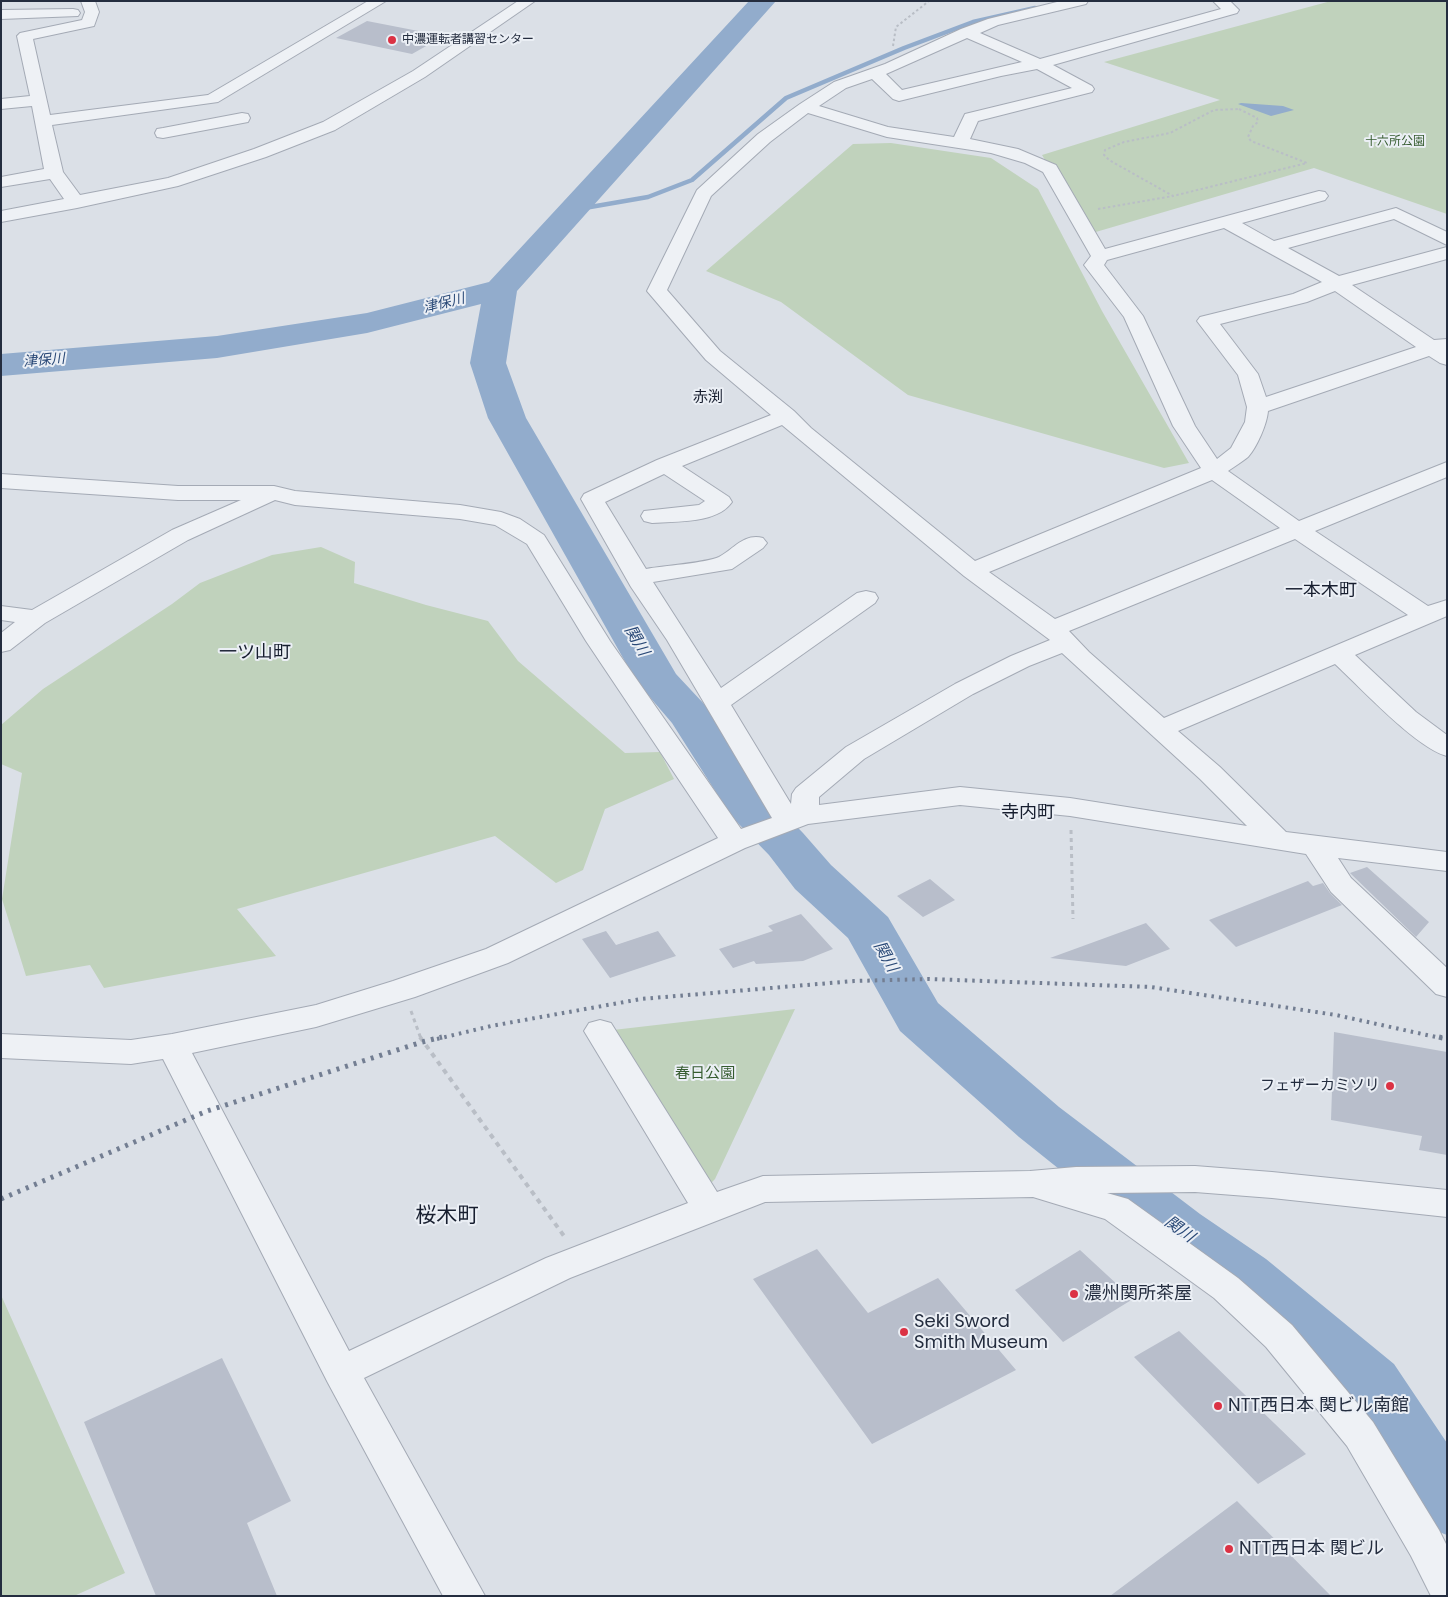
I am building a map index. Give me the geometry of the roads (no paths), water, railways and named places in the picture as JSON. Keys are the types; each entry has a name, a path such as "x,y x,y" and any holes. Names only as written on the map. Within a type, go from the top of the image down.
{"street":[{"path":"43,121 212,99 379,1"},
{"path":"1,218 172,182 260,153 329,126 419,74 528,1"},
{"path":"1081,1 993,22 966,32 883,70 840,85 806,107 764,138 703,194 657,291 720,362 741,377 766,402 786,416 803,433 972,571 1059,636 1162,728 1277,840"},
{"path":"883,70 898,96 1001,71 1039,64 1232,10 1220,1"},
{"path":"1,15 90,7 89,23 24,36 54,173 77,203"},
{"path":"959,144 971,118 1086,89 1039,64 966,32"},
{"path":"1,104 38,100"},
{"path":"186,103 193,128"},
{"path":"806,107 886,132 1006,151 1039,162 1050,169 1100,256"},
{"path":"163,133 242,118"},
{"path":"1,182 54,173"},
{"path":"1319,196 1100,256 1094,265 1133,316 1174,400 1184,426 1214,471 1296,529 1436,612"},
{"path":"1272,247 1396,213 1447,239"},
{"path":"1227,222 1337,283 1441,350"},
{"path":"972,571 1214,471 1240,452 1256,422 1258,407 1248,374 1208,321 1300,298 1337,283 1447,253"},
{"path":"1258,407 1441,350"},
{"path":"786,416 665,465 592,500 638,577 680,640 716,704 796,818"},
{"path":"652,516 704,511 721,502 665,465"},
{"path":"796,818 806,794 855,753 964,689 1020,661 1059,636 1296,529 1447,469"},
{"path":"1,481 178,493 274,493 295,498 460,512 500,519 512,524 536,540 598,641 735,841"},
{"path":"1,645 36,618 180,535 274,493"},
{"path":"638,577 724,564 755,543"},
{"path":"716,704 866,598"},
{"path":"1162,728 1436,612"},
{"path":"1,613 36,618"},
{"path":"1338,653 1407,718 1447,748"},
{"path":"1,1046 131,1052 172,1046 316,1016 404,989 496,956 735,841 796,818 960,796 1070,807 1315,846 1447,862"},
{"path":"1315,846 1341,885 1447,986"},
{"path":"600,1032 709,1208"},
{"path":"172,1046 341,1372 465,1596"},
{"path":"341,1372 558,1268 709,1208 763,1190 1030,1184 1076,1180 1195,1179 1272,1185 1447,1204"},
{"path":"1030,1184 1116,1209 1226,1288 1279,1336 1360,1434 1425,1543 1447,1587"}],"water":[{"path":"1238,104 1283,106 1294,110 1271,116"}],"waterway":[{"name":"津保川","path":"501,289 763,1"},
{"path":"573,210 648,197 692,180 786,98 904,48 973,22 1035,8"},
{"name":"津保川","path":"1,365 217,347 367,323 501,289"},
{"name":"関川","path":"501,289 488,363 507,418 658,681 689,715 748,805 786,844 813,877 870,929 878,947 919,1017 1039,1122 1179,1231 1245,1277 1372,1383 1415,1449 1447,1505"}],"railway":[{"path":"437,1039 491,1026 641,999 854,981 928,979 1151,987 1336,1015 1445,1039"},
{"path":"1,1199 207,1111 442,1037"},
{"path":"1439,1037 1447,1039"}],"place":[{"name":"中濃運転者講習センター","path":"392,40"},
{"name":"フェザーカミソリ","path":"1390,1086"},
{"name":"濃州関所茶屋","path":"1074,1294"},
{"name":"Seki Sword Smith Museum","path":"904,1332"},
{"name":"NTT西日本 関ビル南館","path":"1218,1406"},
{"name":"NTT西日本 関ビル","path":"1229,1549"}],"district":[{"name":"赤渕","path":"708,398"},
{"name":"一本木町","path":"1321,591"},
{"name":"一ツ山町","path":"255,653"},
{"name":"寺内町","path":"1028,813"},
{"name":"桜木町","path":"447,1217"}],"park label":[{"name":"十六所公園","path":"1395,142"},
{"name":"春日公園","path":"705,1074"}]}
